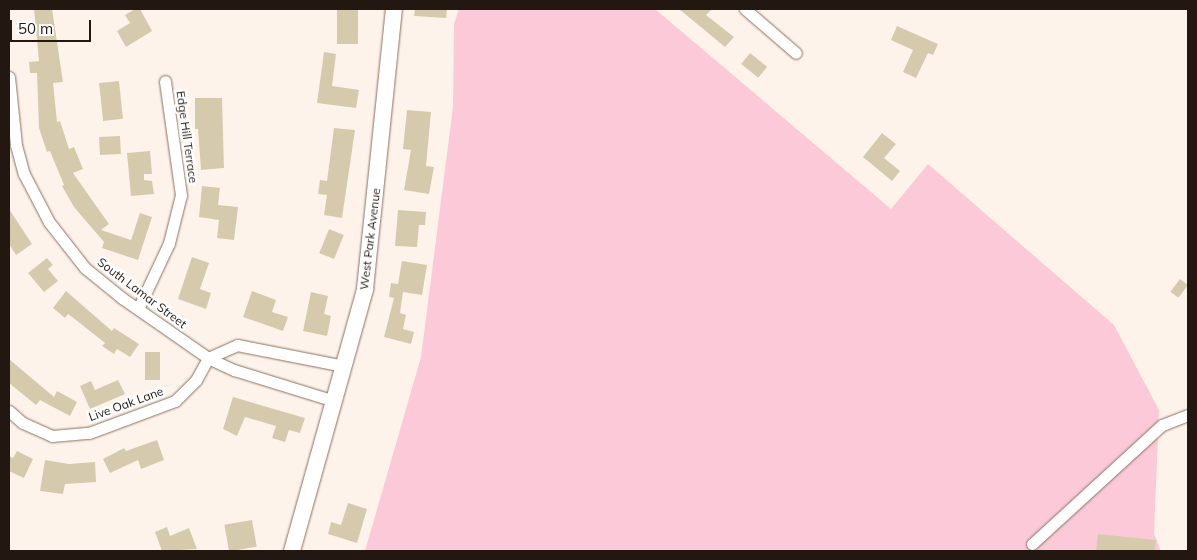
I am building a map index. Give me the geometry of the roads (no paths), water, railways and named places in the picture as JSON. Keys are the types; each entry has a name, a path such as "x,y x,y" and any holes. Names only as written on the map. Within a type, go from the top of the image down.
{"street":[{"name":"West Park Avenue","path":"292,551 365,289 394,9"},
{"path":"744,9 796,53"},
{"name":"South Lamar Street","path":"9,76 16,145 24,174 49,222 85,268 138,309 208,358 234,370 335,401"},
{"name":"Edge Hill Terrace","path":"138,309 169,243 181,195 165,81"},
{"path":"208,358 237,346 344,366"},
{"name":"Live Oak Lane","path":"9,411 23,423 52,436 89,433 175,401 196,380 208,358"},
{"path":"1032,544 1162,425 1188,415"}]}
